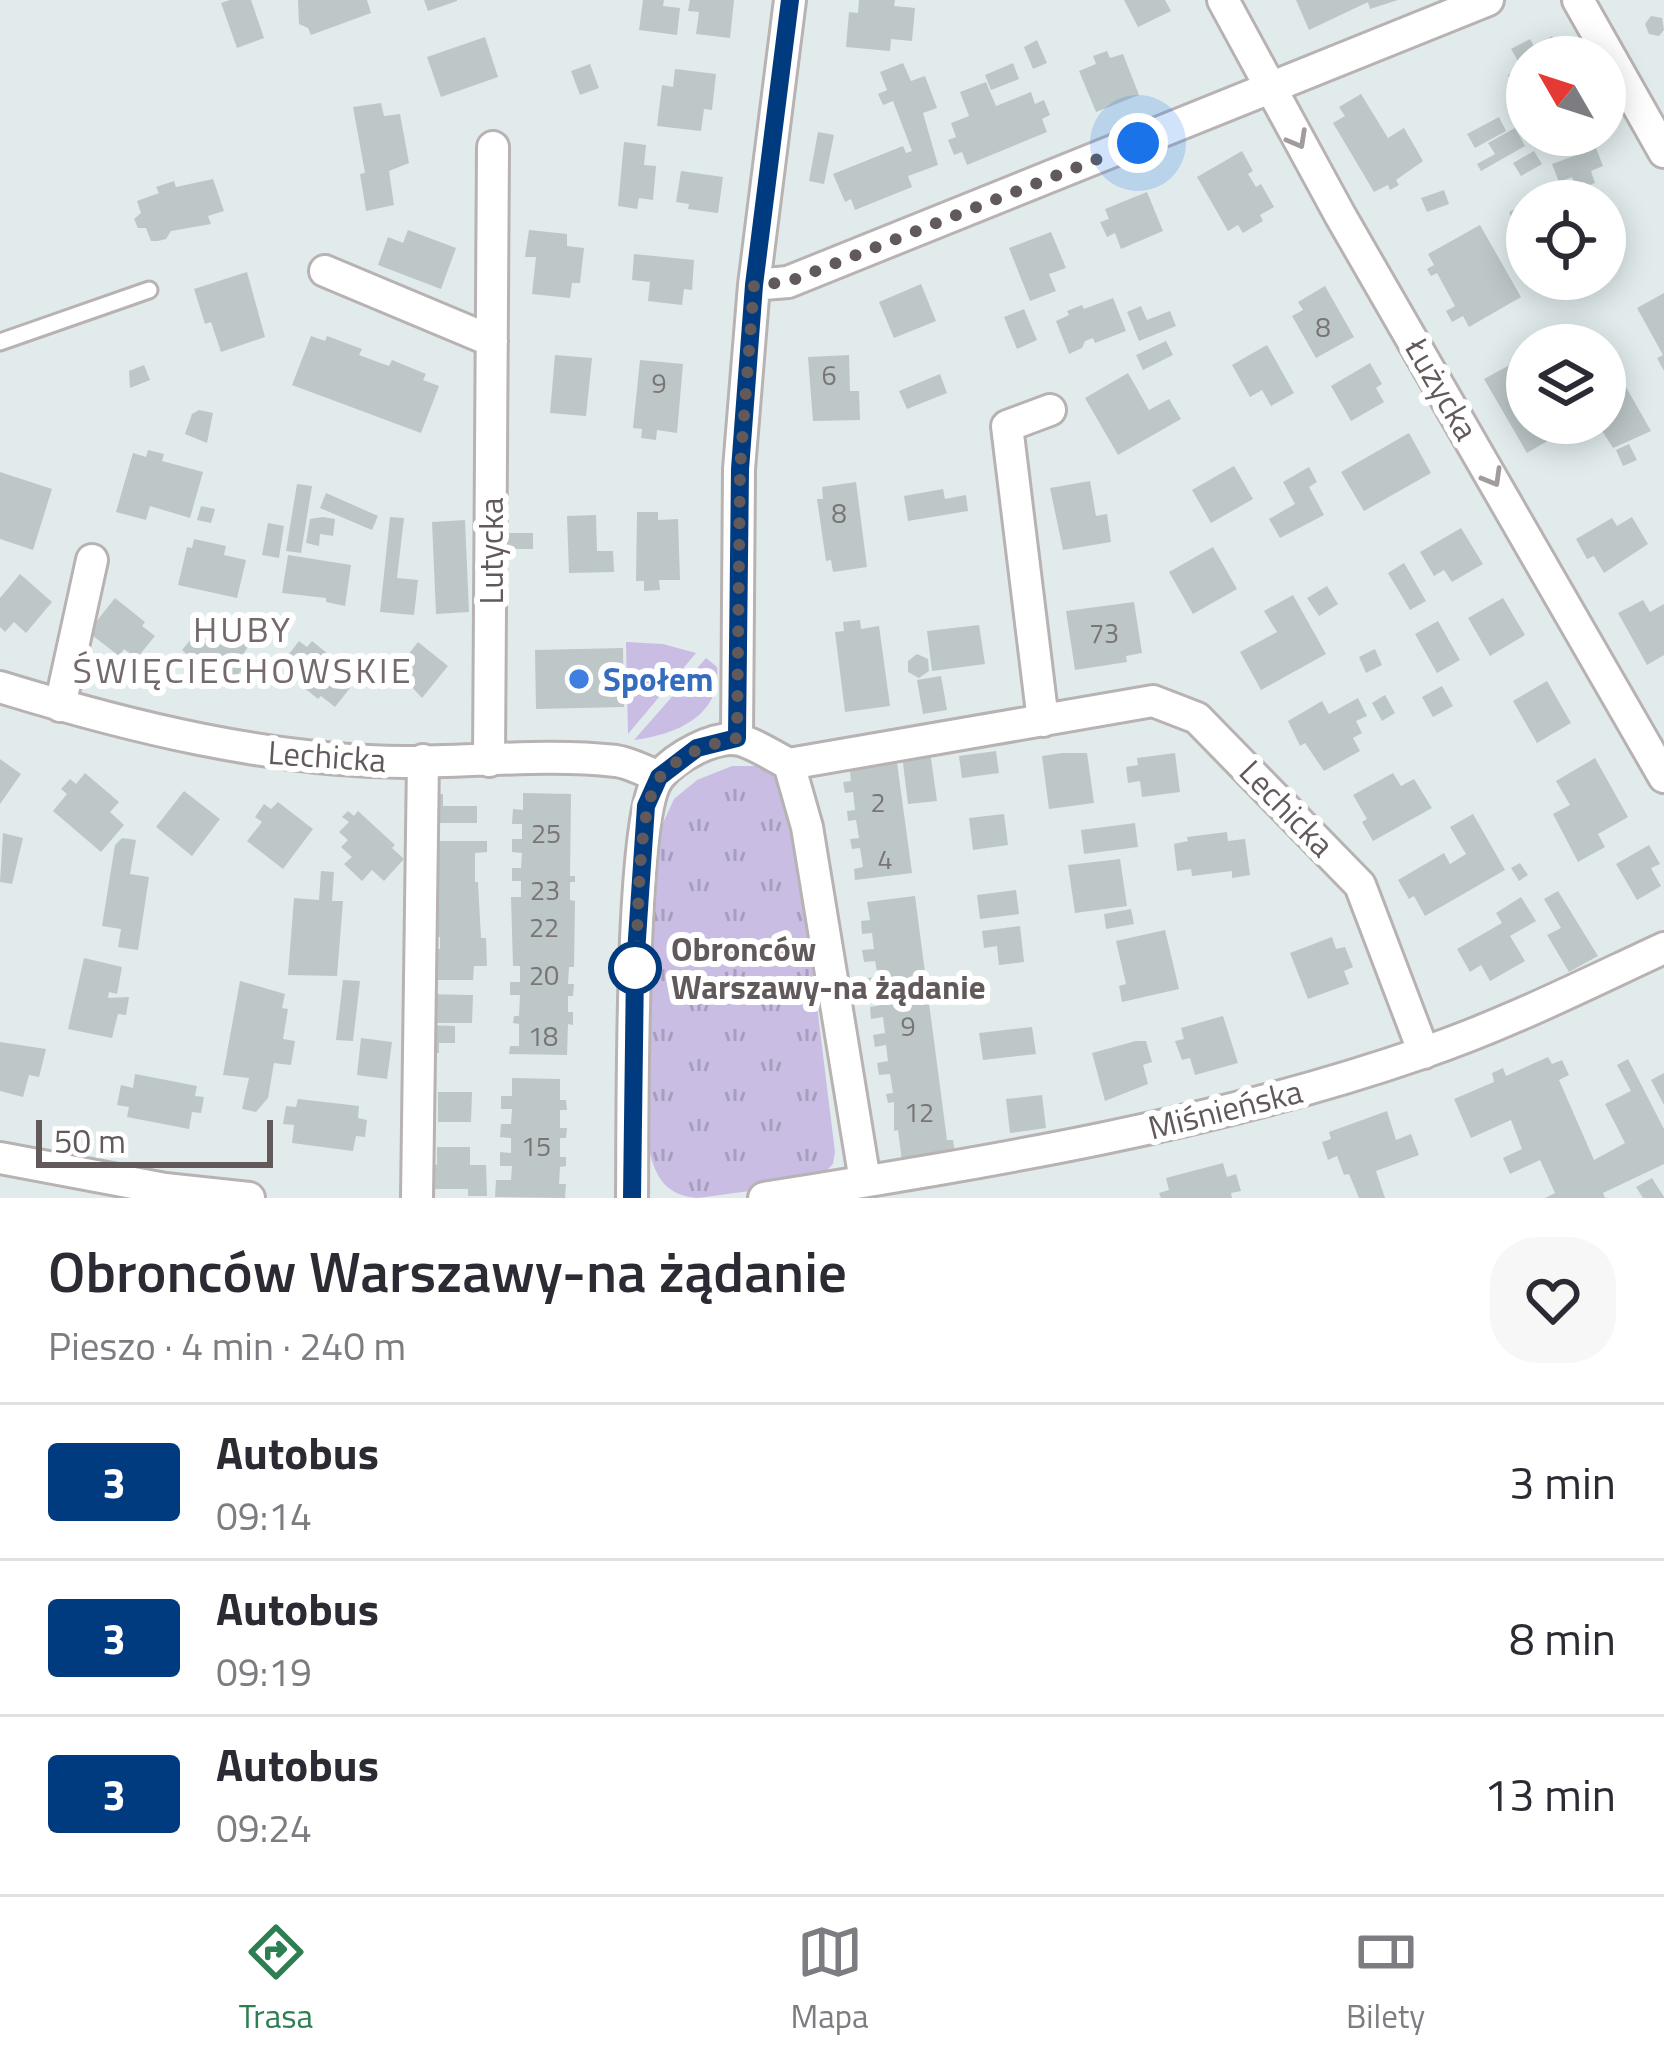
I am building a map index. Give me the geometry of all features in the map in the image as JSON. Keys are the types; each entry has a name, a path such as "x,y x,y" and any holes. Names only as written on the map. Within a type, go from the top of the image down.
{"street":[{"path":"737,738 740,469 754,285 790,0"},
{"name":"Łużycka","path":"1223,0 1270,91 1664,777"},
{"path":"754,285 788,282 1488,0"},
{"path":"1578,0 1664,152"},
{"name":"Lutycka","path":"489,761 493,147"},
{"path":"325,271 492,341"},
{"path":"1043,721 1007,426 1050,410"},
{"path":"60,706 92,560"},
{"name":"Lechicka","path":"0,687 60,706 254,751 423,760 620,761 659,777"},
{"name":"Lechicka","path":"789,764 1154,701 1197,718 1360,885 1424,1053"},
{"path":"632,1198 635,968 646,806 659,777 697,748 737,738 789,764 807,827 866,1181"},
{"path":"417,1198 423,760"},
{"name":"Miśnieńska","path":"764,1198 1108,1138 1240,1109 1424,1053 1664,948"},
{"path":"0,1158 165,1189 249,1198"}],"lane":[{"path":"0,342 148,290"}],"green space":[{"path":"626,642 663,644 696,653 628,734"},
{"path":"706,658 717,667 717,684 704,710 680,728 634,740"},
{"path":"732,766 760,766 781,779 798,852 835,1152 833,1164 815,1182 698,1198 678,1194 664,1184 649,1150 653,886 658,834 674,799 697,780"}],"building":[{"path":"251,0 264,38 237,48 221,3"},
{"path":"298,0 367,0 371,13 311,35 299,24"},
{"path":"424,0 457,0 457,1 428,11"},
{"path":"643,0 664,0 663,6 680,8 677,35 639,30"},
{"path":"690,0 734,0 730,38 696,34 699,12 688,11"},
{"path":"859,0 895,0 894,6 915,8 912,41 891,39 890,51 846,47 849,12 858,13"},
{"path":"1124,0 1165,0 1171,11 1138,27"},
{"path":"1296,0 1398,0 1370,9 1368,2 1309,30"},
{"path":"1651,16 1662,18 1664,30 1659,36 1649,34 1645,24"},
{"path":"485,37 498,77 441,97 427,57"},
{"path":"1037,40 1047,63 1033,69 1024,47"},
{"path":"1107,51 1110,58 1123,54 1139,95 1096,112 1079,71 1096,64 1093,56"},
{"path":"903,63 911,81 925,76 937,108 923,113 938,165 908,176 912,187 855,210 851,199 845,202 833,174 903,146 906,153 912,151 893,101 883,105 878,94 887,90 880,72"},
{"path":"1013,63 1019,79 991,90 985,75"},
{"path":"590,64 599,88 580,95 571,71"},
{"path":"675,69 716,74 712,110 704,109 701,131 657,126 662,85 673,87"},
{"path":"986,82 996,106 1031,92 1035,104 1044,100 1050,115 1042,119 1047,132 967,165 962,152 954,155 948,140 956,137 951,123 969,116 960,92"},
{"path":"1361,94 1388,138 1404,128 1423,161 1390,190 1388,185 1374,192 1333,123 1345,116 1339,107"},
{"path":"381,103 384,116 400,114 409,163 389,171 394,205 366,211 360,174 365,173 353,107"},
{"path":"1499,117 1506,131 1475,148 1467,134"},
{"path":"818,132 834,135 824,184 809,181"},
{"path":"1506,133 1507,156 1481,171 1477,164 1495,154 1488,143"},
{"path":"624,142 646,145 644,165 656,166 653,200 639,198 637,209 618,206"},
{"path":"1242,151 1253,171 1248,174 1256,187 1261,184 1274,207 1260,215 1263,221 1243,233 1238,225 1228,231 1197,177"},
{"path":"1537,156 1542,164 1521,176 1513,163"},
{"path":"1574,156 1599,156 1603,166 1591,171 1594,180 1558,180 1552,164"},
{"path":"681,171 723,177 718,213 688,209 689,204 676,202"},
{"path":"213,179 224,211 208,216 211,224 171,231 158,241 151,241 146,228 138,228 134,219 141,213 137,201 159,193 156,187"},
{"path":"1444,190 1449,204 1427,212 1421,198"},
{"path":"1147,192 1163,231 1121,249 1115,233 1107,237 1100,222 1109,219 1105,209"},
{"path":"1480,225 1506,271 1506,300 1516,300 1469,327 1463,316 1452,322 1446,311 1455,306 1437,273 1431,276 1427,269 1434,265 1428,254"},
{"path":"408,230 456,248 441,289 378,265 388,237 403,243"},
{"path":"529,230 567,234 567,246 584,248 580,283 572,283 570,298 532,294 536,257 525,257"},
{"path":"1051,232 1066,268 1049,274 1056,291 1030,301 1009,248"},
{"path":"634,254 694,260 692,290 684,289 682,305 648,301 650,282 632,280"},
{"path":"247,272 265,337 221,352 211,322 205,324 194,289"},
{"path":"921,284 936,321 894,338 879,302"},
{"path":"1325,286 1354,337 1316,358 1292,316 1303,310 1298,302"},
{"path":"1664,293 1664,371 1657,358 1663,355 1637,308"},
{"path":"1113,298 1126,331 1095,343 1093,338 1085,341 1069,354 1056,321 1069,315 1067,311"},
{"path":"1141,306 1147,320 1170,311 1176,326 1139,341 1127,312"},
{"path":"1024,309 1037,340 1017,349 1004,317"},
{"path":"311,336 325,341 327,336 362,349 359,355 389,366 392,360 426,374 423,380 439,386 421,433 292,385"},
{"path":"1166,341 1173,355 1143,370 1136,355"},
{"path":"1267,345 1294,393 1271,406 1262,390 1250,397 1232,365"},
{"path":"555,355 592,358 586,416 550,413"},
{"path":"849,355 850,391 859,391 860,420 813,421 808,357"},
{"path":"640,360 683,364 677,433 657,430 656,440 641,438 642,429 633,428"},
{"path":"1370,363 1382,384 1376,388 1384,402 1351,421 1331,386"},
{"path":"144,365 150,380 130,388 129,371"},
{"path":"1506,367 1506,417 1484,379"},
{"path":"1128,373 1149,410 1169,399 1181,419 1118,455 1085,398"},
{"path":"940,374 947,393 907,409 899,391"},
{"path":"1626,387 1651,431 1626,442"},
{"path":"199,410 213,413 207,443 185,434 192,414"},
{"path":"1409,433 1431,473 1364,511 1341,472"},
{"path":"1522,444 1542,444 1527,453"},
{"path":"1629,444 1637,460 1623,466 1616,450"},
{"path":"148,450 164,454 162,461 203,472 190,518 150,506 146,520 116,512 133,453 146,457"},
{"path":"1234,466 1253,499 1211,523 1192,490"},
{"path":"1309,467 1317,482 1309,487 1324,515 1280,538 1269,519 1295,504 1283,482"},
{"path":"0,472 52,489 33,550 0,539"},
{"path":"1090,481 1096,516 1107,514 1111,542 1063,550 1050,488"},
{"path":"856,482 867,567 833,572 831,560 826,561 817,499 823,499 822,487"},
{"path":"297,484 312,486 301,553 286,551"},
{"path":"943,489 945,499 966,495 968,511 908,521 904,496"},
{"path":"326,493 378,516 372,530 320,508"},
{"path":"201,506 215,509 211,523 197,520"},
{"path":"637,512 658,512 658,520 678,519 680,580 659,580 660,590 644,591 644,581 636,581"},
{"path":"596,515 597,551 613,551 614,572 569,573 567,516"},
{"path":"390,517 404,518 397,578 418,580 414,615 380,612"},
{"path":"1632,517 1648,544 1604,573 1594,556 1587,559 1576,539 1612,518 1617,526"},
{"path":"310,519 335,519 333,536 320,534 319,546 306,543"},
{"path":"465,520 469,612 436,614 432,522"},
{"path":"268,523 284,526 279,558 262,555"},
{"path":"1461,528 1483,564 1452,582 1444,570 1434,576 1420,552"},
{"path":"508,533 533,533 533,549 508,549"},
{"path":"194,539 226,546 224,555 246,560 237,598 178,585 187,547 192,548"},
{"path":"1213,547 1237,589 1193,614 1169,572"},
{"path":"288,555 351,565 345,606 326,602 326,598 282,593"},
{"path":"1404,563 1426,601 1410,610 1388,573"},
{"path":"20,574 52,602 26,633 14,622 5,632 0,627 0,598"},
{"path":"1327,586 1338,604 1319,616 1307,598"},
{"path":"1293,595 1326,654 1261,690 1240,652 1277,632 1264,611"},
{"path":"115,598 155,636 137,658 124,649 119,656 88,632"},
{"path":"1503,598 1525,635 1490,656 1468,618"},
{"path":"1643,600 1650,612 1664,604 1664,655 1647,665 1618,613"},
{"path":"1134,602 1142,653 1126,656 1127,662 1075,670 1066,611"},
{"path":"210,616 248,647 241,657 248,662 229,686 206,670 201,676 188,666 194,660 182,650"},
{"path":"860,620 861,629 879,626 890,706 845,712 835,632 844,631 843,622"},
{"path":"1438,621 1460,660 1437,673 1415,634"},
{"path":"979,625 985,664 932,671 927,631"},
{"path":"299,641 307,647 312,641 358,678 335,707 286,673 296,660 289,654"},
{"path":"418,642 448,666 422,698 396,670"},
{"name":"Społem","path":"623,648 624,707 536,709 535,650"},
{"path":"1375,649 1382,665 1366,673 1359,657"},
{"path":"917,654 928,659 929,671 919,678 908,672 908,661"},
{"path":"941,676 947,710 923,714 917,680"},
{"path":"1547,681 1571,723 1537,743 1513,701"},
{"path":"1442,686 1453,706 1433,717 1422,697"},
{"path":"1385,695 1395,713 1382,721 1372,703"},
{"path":"1358,698 1367,716 1356,721 1362,733 1353,738 1360,751 1324,771 1305,743 1300,746 1288,721 1322,701 1329,714"},
{"path":"930,751 937,801 908,804 902,755"},
{"path":"996,751 999,773 962,778 959,756"},
{"path":"1087,753 1094,803 1049,809 1042,756"},
{"path":"1175,753 1180,792 1142,797 1140,781 1128,783 1126,767 1138,765 1137,758"},
{"path":"896,755 912,873 855,880 854,869 863,867 860,848 852,849 850,839 859,838 856,820 848,821 847,811 855,810 853,792 845,793 843,782 851,781 849,761"},
{"path":"1595,758 1628,817 1598,834 1605,847 1578,862 1553,814 1570,805 1556,781"},
{"path":"0,759 21,774 0,804"},
{"path":"85,773 119,802 110,812 124,825 101,852 53,811 67,794 61,789 70,779 76,784"},
{"path":"1393,773 1401,786 1414,779 1432,808 1373,841 1353,795"},
{"path":"184,791 220,819 192,856 156,827"},
{"path":"523,793 571,794 574,967 569,967 568,984 574,984 573,996 568,996 573,1025 568,1024 567,1055 509,1054 510,1046 519,1046 519,1024 513,1023 514,1016 519,1016 520,995 510,995 510,982 520,982 520,966 513,966 511,897 521,897 521,881 512,881 512,868 521,868 522,853 512,852 512,839 522,839 522,824 512,824 513,809 523,810"},
{"path":"427,794 443,794 443,806 477,806 477,823 427,823"},
{"path":"278,802 313,829 283,869 247,841 262,822 255,817 264,804 271,809"},
{"path":"348,811 354,816 358,811 404,859 384,881 372,870 362,881 344,864 352,857 341,847 348,840 339,832 349,822 342,817"},
{"path":"1004,814 1008,845 973,850 969,818"},
{"path":"1473,814 1505,870 1425,916 1398,880 1444,853 1450,864 1466,854 1450,827"},
{"path":"1135,823 1138,847 1084,854 1081,830"},
{"path":"1227,832 1228,841 1245,839 1250,875 1232,878 1232,871 1192,876 1191,869 1177,871 1174,844 1188,841 1187,837"},
{"path":"3,833 23,838 12,884 0,882"},
{"path":"122,838 136,840 130,874 149,877 138,950 118,947 121,929 102,926 115,845"},
{"path":"437,841 487,841 487,852 475,853 475,882 487,966 474,966 473,980 424,980 430,949 440,949 440,937 424,937 425,852 437,852"},
{"path":"1649,845 1660,864 1651,868 1661,886 1637,900 1616,864"},
{"path":"1120,859 1127,906 1075,913 1068,865"},
{"path":"1520,863 1528,875 1519,881 1511,868"},
{"path":"321,871 334,872 332,901 343,901 337,976 288,975 294,898 319,900"},
{"path":"1016,890 1019,914 980,919 977,895"},
{"path":"1558,891 1598,956 1569,972 1547,935 1561,928 1544,899"},
{"path":"915,896 947,1140 953,1140 955,1154 902,1161 898,1130 894,1131 894,1102 888,1103 886,1094 893,1093 890,1074 879,1075 877,1063 888,1061 886,1045 875,1047 873,1035 885,1033 883,1017 871,1019 870,1007 881,1005 879,989 868,991 866,978 878,977 875,961 864,962 862,950 874,949 872,933 862,934 861,921 870,920 867,902"},
{"path":"1521,897 1536,921 1510,936 1525,961 1490,981 1481,965 1470,972 1457,949 1502,923 1496,913"},
{"path":"1131,909 1134,924 1106,929 1104,914"},
{"path":"1020,926 1024,962 999,965 997,946 984,948 982,931"},
{"path":"1165,930 1179,989 1122,1002 1119,986 1126,984 1116,941"},
{"path":"1332,937 1336,949 1345,947 1353,967 1344,971 1349,984 1308,999 1290,953"},
{"path":"84,958 122,967 117,994 109,992 108,998 129,997 126,1015 118,1014 112,1038 68,1029"},
{"path":"343,980 360,981 353,1041 336,1040"},
{"path":"240,981 285,994 282,1008 288,1009 283,1039 295,1041 291,1065 274,1063 268,1098 256,1112 242,1109 249,1078 223,1075"},
{"path":"424,994 473,995 472,1023 423,1023"},
{"path":"1223,1016 1238,1063 1195,1075 1190,1058 1182,1060 1175,1041 1184,1039 1181,1028"},
{"path":"425,1025 455,1026 455,1043 439,1043 439,1053 424,1053"},
{"path":"1032,1027 1036,1054 983,1060 979,1033"},
{"path":"361,1038 392,1042 387,1079 357,1075"},
{"path":"1146,1041 1152,1062 1143,1065 1148,1084 1105,1101 1092,1053"},
{"path":"0,1042 46,1049 39,1077 29,1075 23,1097 0,1091"},
{"path":"1548,1057 1552,1064 1562,1060 1569,1075 1559,1080 1594,1160 1625,1143 1605,1104 1631,1091 1617,1065 1628,1059 1664,1129 1664,1164 1603,1193 1605,1198 1545,1198 1555,1193 1540,1160 1510,1174 1503,1158 1522,1149 1511,1120 1471,1138 1454,1099 1494,1082 1492,1073 1503,1068 1506,1076"},
{"path":"1664,1073 1664,1105 1651,1080"},
{"path":"135,1074 197,1086 195,1096 204,1097 201,1113 192,1112 189,1129 127,1117 129,1107 117,1105 121,1085 133,1088"},
{"path":"512,1078 560,1079 560,1100 566,1100 567,1110 560,1110 560,1128 567,1128 566,1138 560,1138 560,1157 566,1157 566,1166 560,1167 559,1184 566,1184 565,1198 495,1197 496,1180 511,1180 512,1166 500,1166 500,1152 511,1153 511,1138 500,1137 501,1124 511,1124 512,1109 501,1109 501,1096 512,1096"},
{"path":"438,1092 472,1092 471,1122 438,1122"},
{"path":"1042,1095 1046,1128 1010,1133 1006,1099"},
{"path":"298,1099 359,1106 358,1118 367,1120 365,1137 356,1136 353,1151 292,1143 294,1125 283,1124 286,1106 296,1107"},
{"path":"1387,1111 1396,1140 1411,1134 1419,1155 1376,1171 1385,1198 1359,1198 1337,1156 1328,1160 1322,1142 1331,1139 1329,1132"},
{"path":"437,1147 470,1147 470,1165 486,1165 487,1196 468,1196 468,1189 423,1189 423,1164 437,1165"},
{"path":"1223,1163 1227,1177 1236,1174 1241,1191 1231,1193 1232,1198 1161,1198 1159,1193 1169,1190 1166,1178"},
{"path":"1652,1178 1664,1198 1643,1198 1636,1187"}],"bus line":[{"name":"3","path":"632,1198 635,968 646,806 659,777 697,748 737,738 740,469 754,285 790,0"}],"place":[{"name":"Społem","path":"579,679"},
{"name":"Obronców Warszawy-na żądanie","path":"635,968"}],"district":[{"name":"HUBY ŚWIĘCIECHOWSKIE","path":"243,648"}],"route":[{"path":"635,968 646,806 659,777 697,748 737,738 740,469 754,285 788,282 1138,143"}]}
